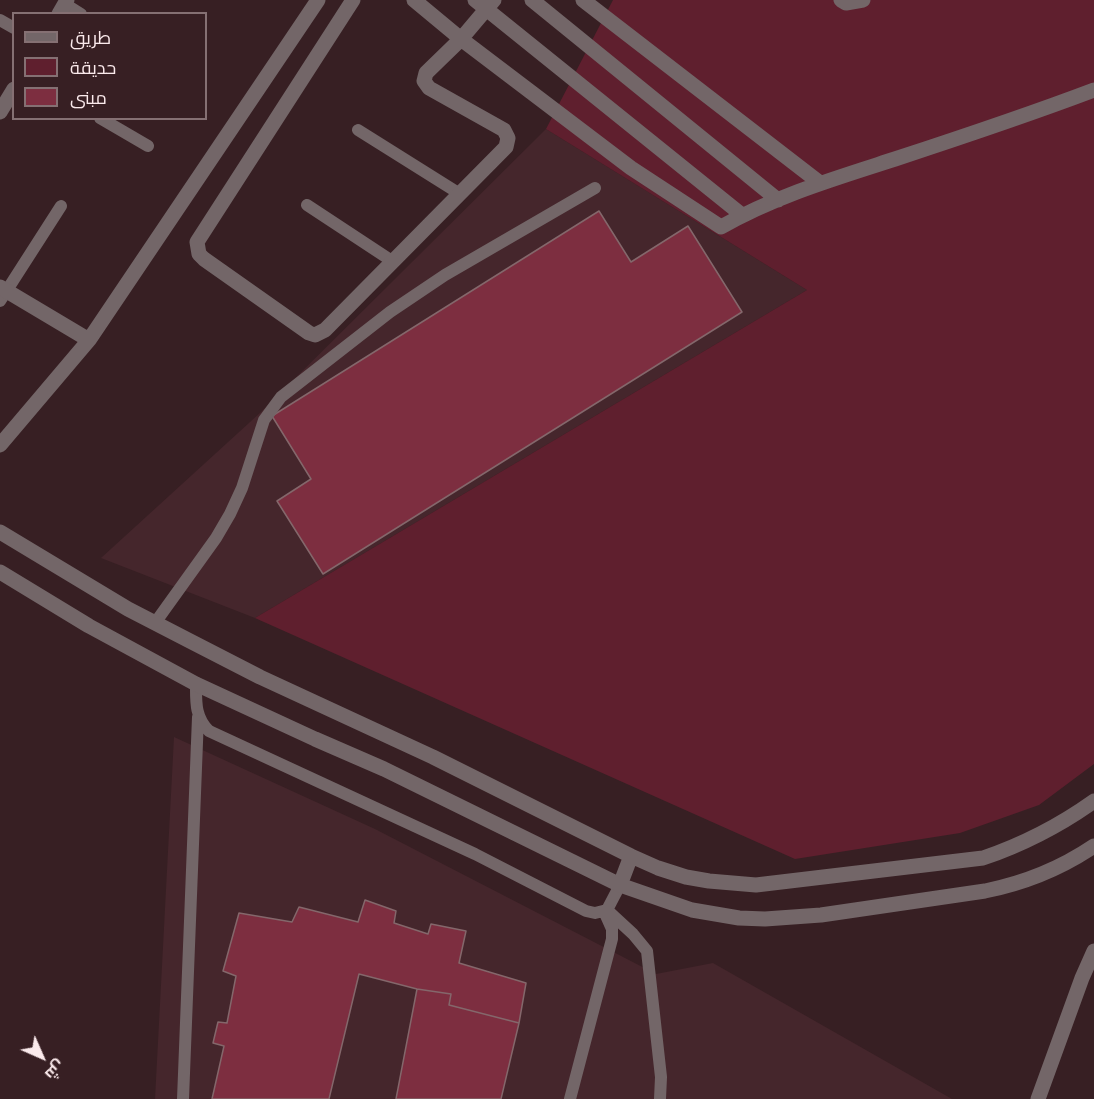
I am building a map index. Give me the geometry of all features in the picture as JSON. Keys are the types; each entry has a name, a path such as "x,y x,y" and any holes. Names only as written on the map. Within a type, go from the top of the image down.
{"street":[{"path":"0,445 89,340 318,0"},
{"path":"353,0 199,237 198,247 204,259 309,333 315,334 325,330 503,151 508,143 504,130 426,85 424,77 461,39 485,3 742,215"},
{"path":"414,0 461,39 632,168 707,220 721,227 742,215 820,183 1026,116 1094,90"},
{"path":"532,0 778,200"},
{"path":"583,0 820,183"},
{"path":"841,0 846,3 863,0"},
{"path":"1,107 12,92"},
{"path":"2,293 89,340"},
{"path":"0,532 128,609 260,677 433,757 631,856 686,877 756,885 983,858 1040,835 1094,801"},
{"path":"0,572 89,626 196,684 384,769 620,885 692,910 747,919 791,918 1011,886 1059,867 1094,846"},
{"path":"620,885 631,856"},
{"path":"1038,1099 1078,988 1094,951"}],"lane":[{"path":"103,120 148,146"},
{"path":"358,130 460,194"},
{"path":"154,623 216,538 230,514 246,479 264,420 281,397 390,312 445,274 595,188"},
{"path":"307,205 392,261"},
{"path":"2,293 61,206"},
{"path":"183,1099 198,716 196,684"},
{"path":"198,716 209,731 475,854 586,912 605,911 620,885"},
{"path":"570,1099 612,939 609,919 605,911"},
{"path":"605,911 633,934 646,951 661,1077 660,1099"}],"shaded area":[{"path":"546,129 807,290 255,618 101,558 261,412"},
{"path":"174,737 375,829 656,974 713,963 952,1099 155,1099"}],"green space":[{"path":"613,0 1094,0 1094,764 1039,805 960,833 795,859 255,618 807,290 546,129"}],"building":[{"path":"599,211 631,262 688,226 742,312 323,574 277,501 311,479 272,416"},
{"path":"365,900 396,911 394,923 428,934 431,924 466,931 459,963 526,983 519,1023 449,1005 451,994 417,989 359,974 329,1099 212,1099 224,1046 213,1043 218,1022 227,1023 236,976 223,971 239,913 292,922 299,907 358,922"},
{"path":"417,989 451,994 449,1005 519,1023 501,1099 396,1099"}]}
